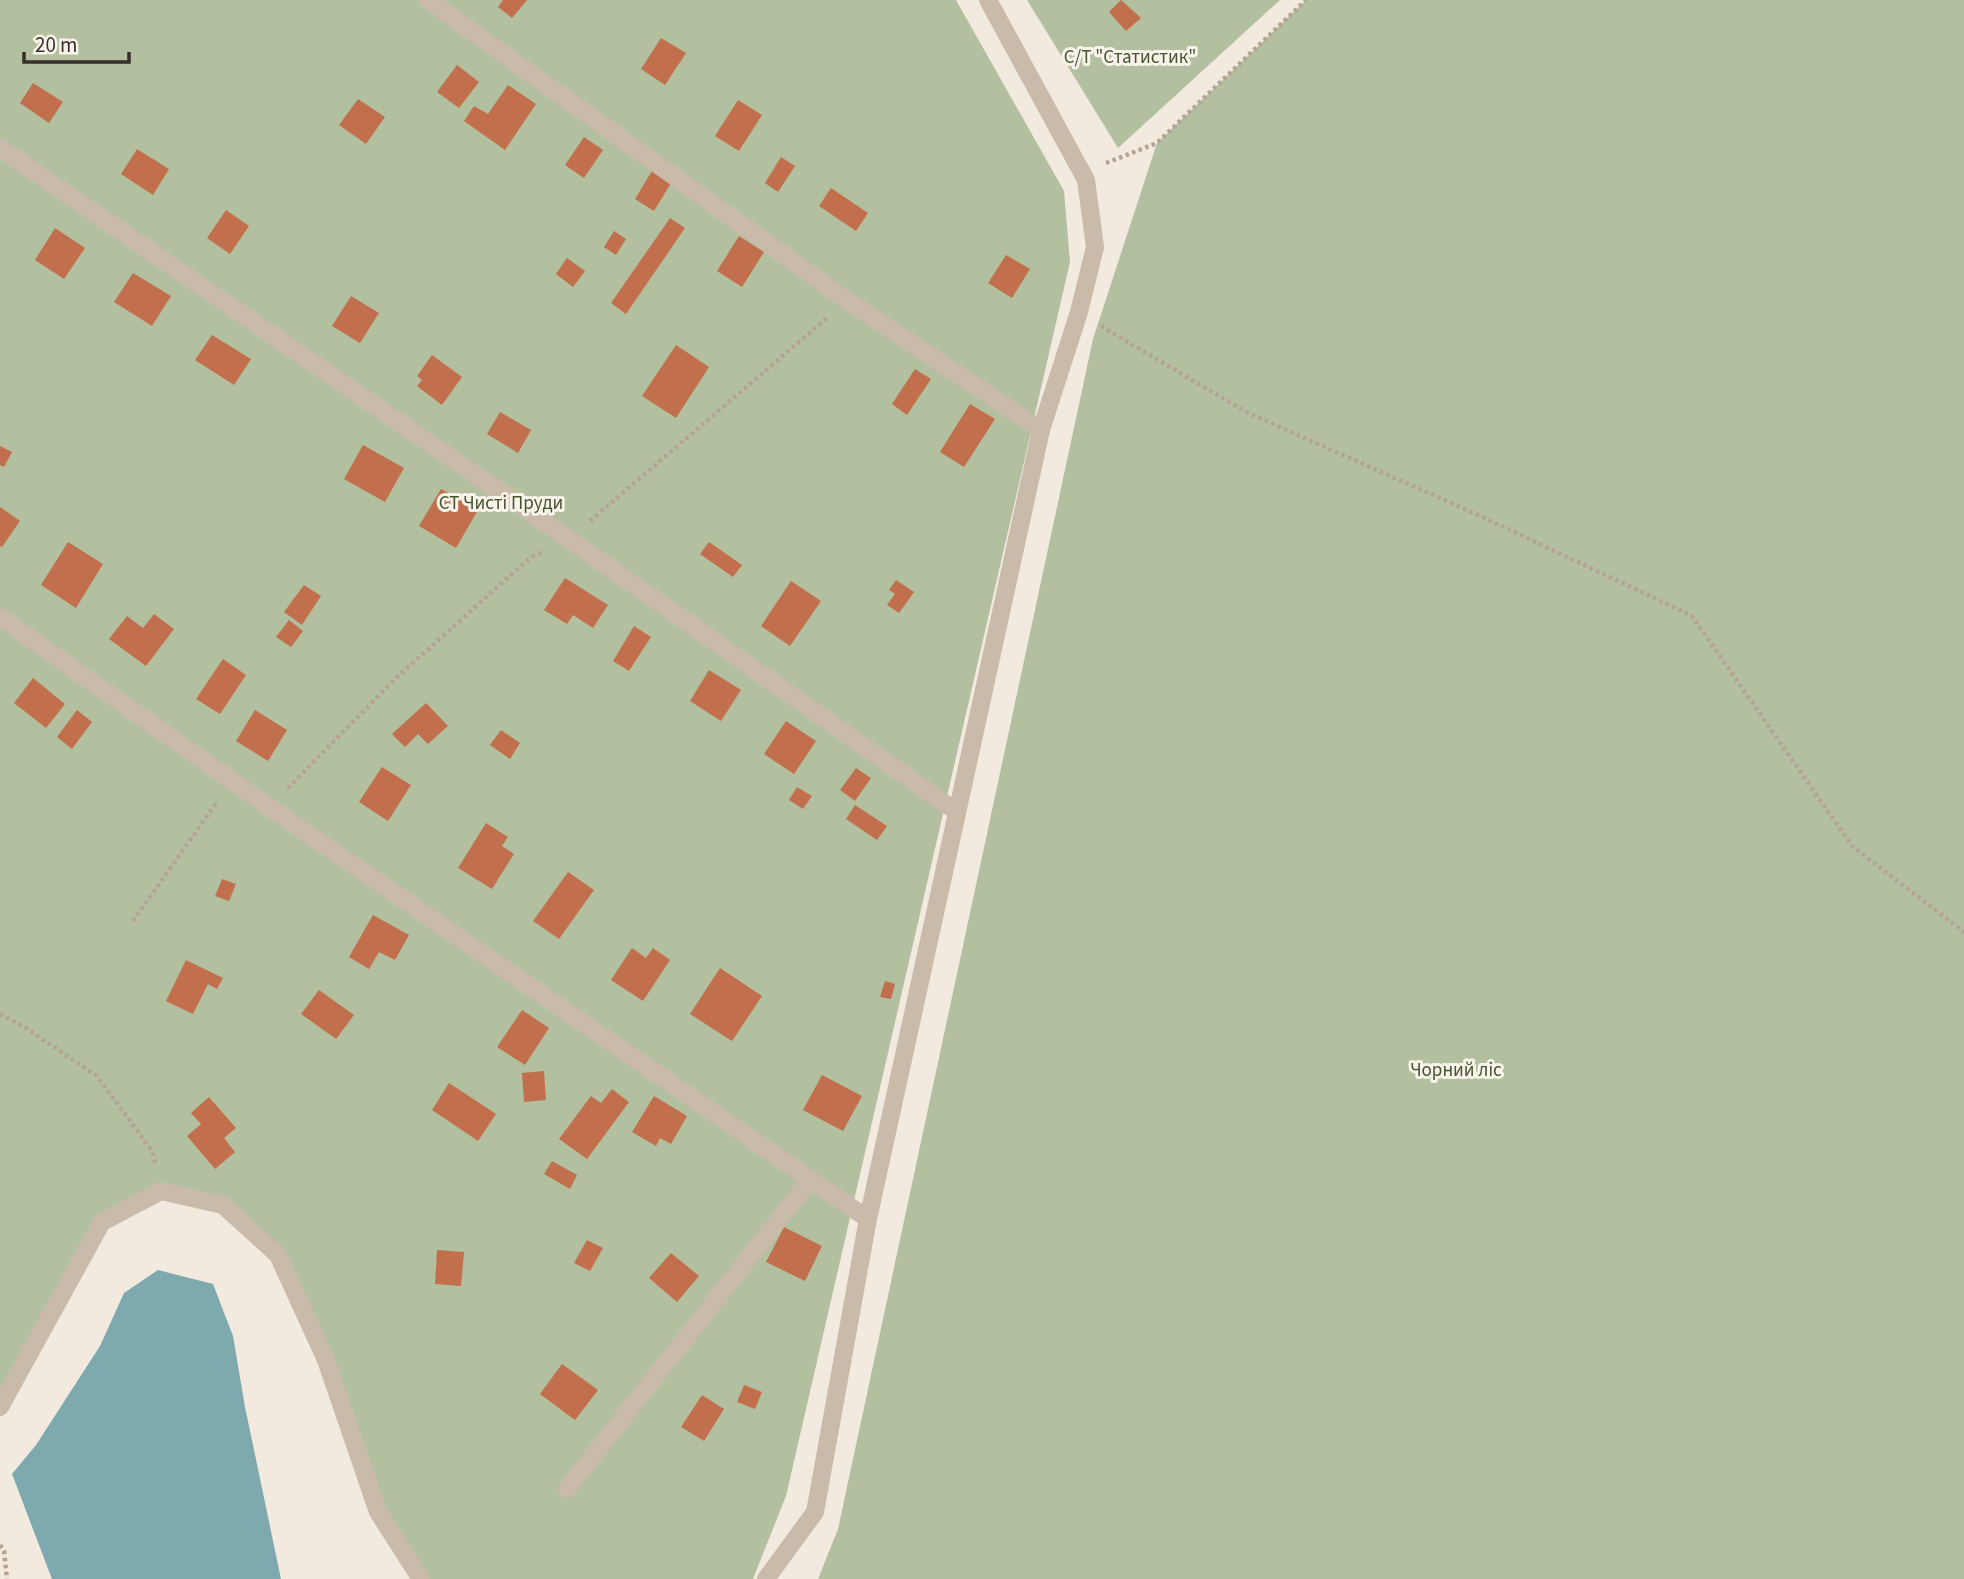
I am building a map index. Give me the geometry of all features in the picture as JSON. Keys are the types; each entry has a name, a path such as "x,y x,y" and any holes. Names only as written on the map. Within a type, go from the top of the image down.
{"street":[{"path":"428,0 848,300 1041,430"},
{"path":"766,1579 815,1512 868,1219 1041,430 1079,313 1095,247 1086,180 988,0"},
{"path":"0,148 569,539 957,812"},
{"path":"0,617 232,781 868,1219"},
{"path":"567,1489 810,1180"},
{"path":"0,1407 102,1222 161,1191 223,1205 278,1255 326,1360 378,1512 421,1579"}],"path":[{"path":"1082,172 1157,143 1306,0"},
{"path":"1079,313 1246,412 1487,519 1692,615 1852,846 1964,932"},
{"path":"133,921 232,781"},
{"path":"0,1014 26,1028 97,1076 152,1151 161,1191"},
{"path":"0,1545 4,1551 7,1579"}],"green space":[{"name":"СТ Чисті Пруди","path":"0,0 956,0 1064,191 1070,262 786,1496 753,1579 421,1579 378,1512 278,1255 223,1205 161,1191 102,1222 0,1407"},
{"name":"С/Т \"Статистик\"","path":"1027,0 1280,0 1118,148"},
{"name":"Чорний ліс","path":"1306,0 1964,0 1964,1579 818,1579 838,1529 1093,339 1157,143"}],"water":[{"path":"158,1270 213,1284 233,1336 281,1579 52,1579 12,1474 36,1445 100,1346 124,1293"}],"building":[{"path":"503,0 527,0 512,18 498,7"},
{"path":"1121,0 1141,18 1126,31 1109,12"},
{"path":"661,38 686,53 665,85 641,69"},
{"path":"457,65 479,82 459,108 437,92"},
{"path":"33,83 63,102 49,123 20,103"},
{"path":"508,85 536,104 505,150 464,121 474,106 488,114"},
{"path":"358,99 385,117 366,144 339,125"},
{"path":"738,100 762,115 739,151 715,136"},
{"path":"584,137 603,150 584,178 565,165"},
{"path":"137,149 169,169 153,195 121,174"},
{"path":"781,157 795,166 778,192 765,183"},
{"path":"652,171 671,183 654,211 635,199"},
{"path":"831,188 868,213 856,231 819,206"},
{"path":"226,210 249,226 230,254 207,238"},
{"path":"670,218 685,228 626,314 611,303"},
{"path":"55,228 85,248 64,279 35,260"},
{"path":"614,231 626,239 616,255 604,247"},
{"path":"739,236 764,252 742,287 717,271"},
{"path":"1006,255 1030,269 1012,298 988,283"},
{"path":"567,258 585,271 573,287 556,274"},
{"path":"133,273 171,296 152,326 114,302"},
{"path":"351,296 379,313 360,343 332,326"},
{"path":"212,335 251,359 234,385 195,360"},
{"path":"676,345 709,367 676,418 642,396"},
{"path":"432,355 462,377 442,405 417,386 422,380 417,376"},
{"path":"915,369 931,379 907,415 892,404"},
{"path":"970,404 995,419 964,467 940,452"},
{"path":"500,412 531,430 518,453 487,434"},
{"path":"363,445 404,468 385,502 344,479"},
{"path":"0,446 12,452 4,467 0,465"},
{"path":"441,489 478,510 456,548 419,526"},
{"path":"0,507 20,521 2,547 0,546"},
{"path":"68,542 103,564 76,608 41,585"},
{"path":"709,542 742,565 733,577 700,554"},
{"path":"565,578 608,605 593,628 573,615 567,624 544,610"},
{"path":"896,580 914,592 899,613 887,605 895,594 889,590"},
{"path":"791,581 821,601 790,646 761,626"},
{"path":"304,585 321,596 302,625 284,612"},
{"path":"154,614 174,629 146,666 109,639 127,616 143,628"},
{"path":"289,620 303,631 291,647 276,637"},
{"path":"634,626 651,637 629,671 613,661"},
{"path":"223,659 246,675 220,714 196,699"},
{"path":"709,670 741,690 721,721 690,701"},
{"path":"33,678 65,704 46,728 14,703"},
{"path":"426,703 448,726 428,744 418,734 405,747 392,734"},
{"path":"77,710 92,722 72,749 57,737"},
{"path":"255,710 287,730 268,761 236,741"},
{"path":"786,721 816,741 794,774 764,754"},
{"path":"501,730 520,743 510,759 490,745"},
{"path":"382,767 411,785 388,821 359,802"},
{"path":"856,768 871,778 855,801 840,790"},
{"path":"797,787 812,796 803,809 789,800"},
{"path":"855,805 887,826 877,840 846,819"},
{"path":"486,823 508,837 502,846 514,854 492,889 458,868"},
{"path":"568,872 594,890 559,939 533,921"},
{"path":"222,879 236,884 229,901 215,896"},
{"path":"373,915 409,935 395,960 379,952 369,969 349,957"},
{"path":"632,948 646,958 653,948 670,960 643,1001 611,980"},
{"path":"186,960 223,978 217,989 208,984 193,1014 166,1001"},
{"path":"720,968 762,996 732,1041 690,1014"},
{"path":"885,981 895,984 891,999 880,997"},
{"path":"319,990 354,1015 336,1039 301,1014"},
{"path":"522,1010 549,1028 525,1065 497,1047"},
{"path":"544,1071 546,1100 524,1102 522,1073"},
{"path":"822,1075 862,1096 843,1131 803,1110"},
{"path":"449,1083 496,1114 478,1141 432,1110"},
{"path":"612,1089 629,1102 587,1159 559,1139 591,1096 601,1103"},
{"path":"654,1096 687,1116 671,1144 660,1138 656,1146 632,1132"},
{"path":"209,1097 236,1128 224,1138 235,1152 215,1169 187,1136 201,1124 191,1113"},
{"path":"552,1161 577,1175 570,1189 544,1174"},
{"path":"784,1227 822,1246 805,1281 766,1262"},
{"path":"587,1240 603,1248 590,1271 574,1263"},
{"path":"437,1250 464,1252 461,1286 435,1284"},
{"path":"671,1253 699,1276 677,1302 649,1278"},
{"path":"562,1364 598,1390 575,1420 540,1394"},
{"path":"744,1385 762,1392 755,1409 737,1402"},
{"path":"702,1395 724,1409 704,1441 681,1427"}]}
